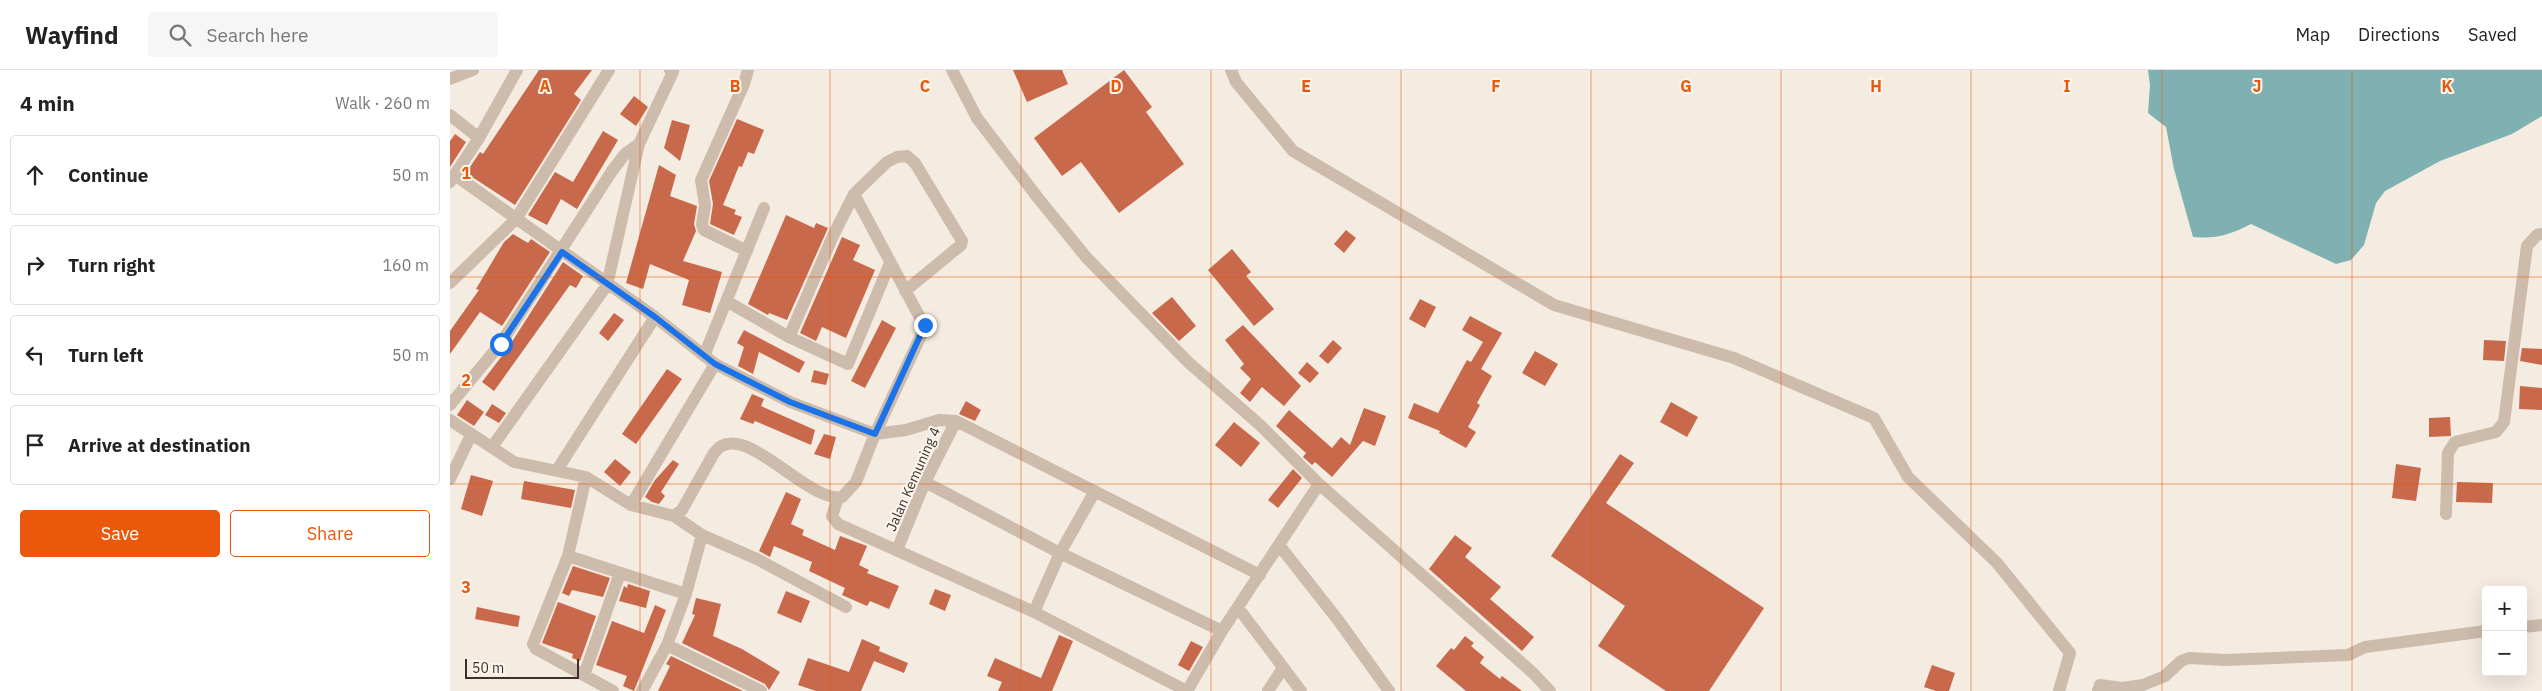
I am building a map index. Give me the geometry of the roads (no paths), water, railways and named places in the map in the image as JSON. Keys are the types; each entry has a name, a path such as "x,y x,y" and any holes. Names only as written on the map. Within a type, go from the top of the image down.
{"street":[{"path":"450,79 473,70"},
{"path":"517,70 479,138 452,179 516,219 607,285 655,317 715,364 790,402 875,434 906,430 939,420 956,421 1260,575"},
{"path":"450,283 516,219 609,70"},
{"path":"492,447 607,285 639,144 673,72 670,70"},
{"path":"747,251 704,230 702,225 705,205 701,180 744,84 748,70"},
{"path":"952,70 977,118 1086,257 1188,362 1260,425 1319,484 1550,691"},
{"path":"1231,70 1236,82 1293,151 1554,305 1734,358 1874,418 1908,477 1997,563 2070,653 2059,691"},
{"path":"450,116 479,138"},
{"path":"450,405 501,344 612,172 625,154 639,144"},
{"path":"789,337 833,236 854,194 887,162 897,157 907,156 915,163 960,238 961,245 906,291"},
{"path":"854,194 925,327 875,434 856,482 849,491 838,498 832,516 838,524 1034,612 1187,691 1222,631 1239,608 1319,484"},
{"path":"704,356 728,302 764,208"},
{"path":"2446,514 2448,453 2451,446 2455,442 2496,432 2504,422 2527,246 2537,235 2542,234"},
{"path":"728,302 789,337 848,364 890,263"},
{"path":"557,470 655,317"},
{"path":"630,506 715,364"},
{"path":"450,420 514,462 586,477 630,506 674,516 702,535 757,559 846,607"},
{"name":"Jalan Kemuning 4","path":"897,550 925,482 956,421"},
{"path":"450,479 471,435"},
{"path":"674,516 682,510 714,453 718,448 726,444 745,445 809,487 827,496 838,498"},
{"path":"586,477 568,556 533,644 536,649 612,691"},
{"path":"925,482 1060,553 1222,631"},
{"path":"1034,612 1060,553 1094,490"},
{"path":"642,691 667,645 686,594 702,535"},
{"path":"1279,546 1338,620 1389,691"},
{"path":"568,556 686,594"},
{"path":"584,675 620,573"},
{"path":"1239,608 1301,691"},
{"path":"2527,626 2542,625"},
{"path":"2098,691 2100,685 2122,688 2143,685 2165,676 2182,661 2189,658 2348,655 2371,646 2482,632"},
{"path":"667,645 762,691"},
{"path":"1268,691 1282,668"}],"water":[{"path":"2148,70 2542,70 2542,116 2512,134 2440,161 2385,191 2376,203 2364,245 2351,260 2336,264 2251,224 2222,235 2193,237 2174,169 2166,127 2148,113 2150,85"}]}
